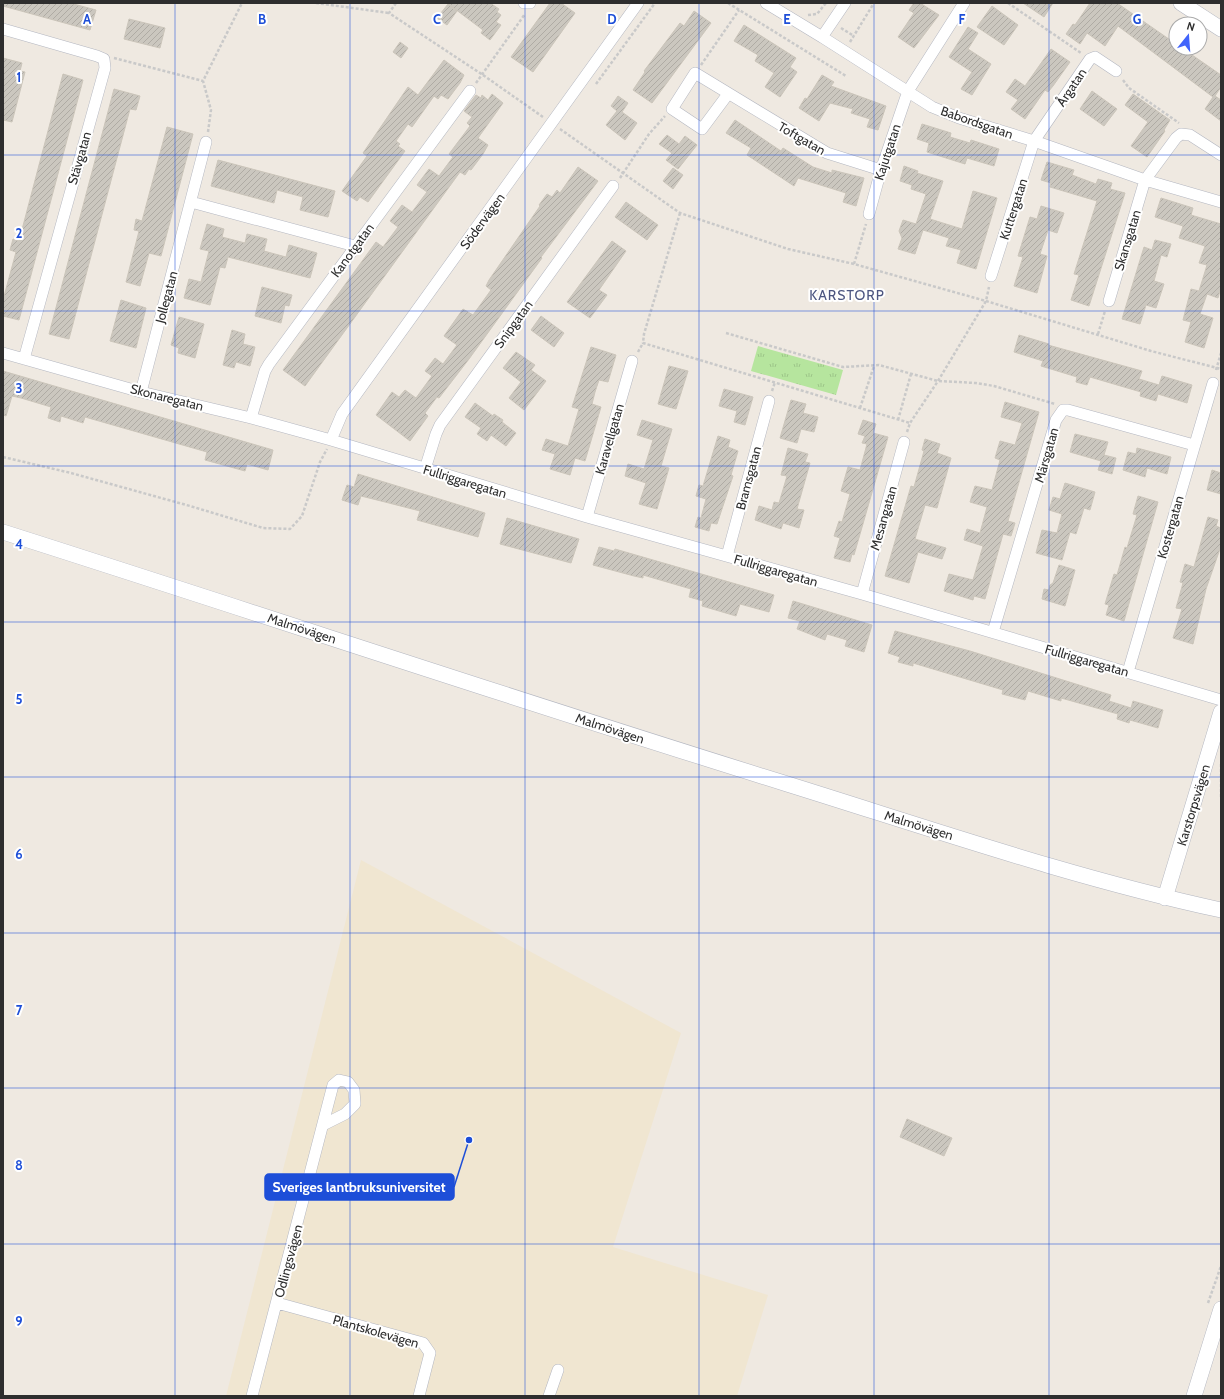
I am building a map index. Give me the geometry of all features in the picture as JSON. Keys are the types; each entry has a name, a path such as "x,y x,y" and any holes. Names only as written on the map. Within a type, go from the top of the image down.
{"main road":[{"path":"1181,3 1221,29"},
{"name":"Malmövägen","path":"3,532 727,765 1046,865 1165,898 1221,910"},
{"name":"Karstorpsvägen","path":"1165,898 1221,712"},
{"path":"1194,1396 1221,1309"}],"street":[{"name":"Södervägen","path":"331,440 342,414 638,3"},
{"path":"766,3 822,37 845,3"},
{"name":"Kajutgatan","path":"869,214 881,170 908,91 964,3"},
{"path":"3,29 104,59"},
{"name":"Babordsgatan","path":"822,37 932,107 959,118 1034,141 1145,180 1221,202"},
{"name":"Årgatan","path":"1034,141 1090,59 1094,57 1116,71"},
{"name":"Stävgatan","path":"24,359 104,68 104,59"},
{"path":"695,73 672,109 702,129 728,94"},
{"name":"Toftgatan","path":"695,73 826,153 881,170"},
{"name":"Kanotgatan","path":"251,418 265,371 269,364 470,91"},
{"path":"1145,180 1176,138 1181,134 1190,135 1221,155"},
{"name":"Kuttergatan","path":"991,276 1034,141"},
{"name":"Jollegatan","path":"141,392 206,142"},
{"name":"Skansgatan","path":"1109,301 1145,180"},
{"name":"Snipgatan","path":"426,469 440,425 613,186"},
{"path":"191,202 355,246"},
{"name":"Skonaregatan","path":"3,353 141,392 251,418 331,440"},
{"name":"Karavellgatan","path":"587,517 632,361"},
{"name":"Kostergatan","path":"1128,672 1213,383"},
{"name":"Bramsgatan","path":"727,556 769,401"},
{"path":"1063,410 1068,410 1194,445"},
{"name":"Märsgatan","path":"993,632 1056,420 1063,410"},
{"name":"Fullriggaregatan","path":"331,440 587,517 862,594 1221,700"},
{"name":"Mesangatan","path":"862,594 904,442"},
{"name":"Odlingsvägen","path":"252,1396 323,1125"},
{"name":"Plantskolevägen","path":"276,1304 424,1343 430,1353 419,1396"},
{"path":"549,1396 558,1370"}],"path":[{"path":"206,142 211,110 203,81 242,3"},
{"path":"316,3 389,13 483,75 680,213 788,249 854,264 986,301 1216,369 1221,369"},
{"path":"389,13 396,3"},
{"path":"470,91 523,19 527,3"},
{"path":"728,3 846,76"},
{"path":"803,12 809,15 817,14 826,3"},
{"path":"845,51 874,3"},
{"path":"1008,3 1090,59"},
{"path":"695,73 739,10"},
{"path":"104,59 115,58 203,81"},
{"path":"1116,71 1129,88 1179,124 1190,135"},
{"path":"613,186 623,174 649,134 672,109"},
{"path":"680,213 644,334 643,343 910,423 938,381 986,301 991,276"},
{"path":"854,264 869,214"},
{"path":"1098,334 1109,301"},
{"path":"726,333 843,367 879,365 938,381 976,382 994,386 1051,402 1063,410"},
{"path":"1213,383 1221,353"},
{"path":"860,408 874,366"},
{"path":"898,420 911,374"},
{"path":"3,457 71,473 263,528 290,529 302,516 320,462 331,440"},
{"path":"1221,764 1221,797"},
{"path":"1217,1276 1221,1278"}],"shaded area":[{"path":"361,860 681,1033 613,1247 768,1295 737,1396 226,1396"}],"green space":[{"path":"758,346 843,370 836,395 751,371"}],"building":[{"path":"4,3 70,3 96,10 90,30 3,6"},
{"path":"447,3 490,3 499,9 497,12 501,15 496,22 501,25 490,40 481,33 483,30"},
{"path":"550,3 561,3 575,13 533,72 511,57"},
{"path":"914,3 920,3 939,15 914,48 898,37 914,13 909,10"},
{"path":"1023,3 1053,3 1044,17"},
{"path":"1090,3 1117,3 1168,38 1168,56 1194,56 1221,75 1221,87 1215,96 1221,100 1221,121 1205,109 1213,97 1118,26 1105,46 1087,33 1080,44 1066,34 1073,24 1075,25"},
{"path":"448,4 457,11 447,25 437,18"},
{"path":"992,6 1018,25 1004,45 977,27"},
{"path":"694,11 711,23 652,103 633,90 645,72 644,71 680,23 684,26"},
{"path":"129,19 165,28 160,48 124,39"},
{"path":"744,25 796,58 790,67 797,72 780,97 765,87 774,73 755,61 758,55 734,41"},
{"path":"968,27 978,33 968,49 991,64 972,95 961,89 972,72 949,57"},
{"path":"400,42 408,48 401,58 393,52"},
{"path":"1051,49 1070,62 1048,92 1045,90 1025,119 1011,109 1018,100 1006,92 1015,79 1025,86"},
{"path":"3,58 22,63 20,71 25,72 12,122 3,120"},
{"path":"444,60 464,75 460,83 448,99 441,95 438,99 434,96 412,127 408,124 396,141 400,144 398,146 405,151 368,202 360,197 357,201 342,191 367,156 363,153 408,87 418,95"},
{"path":"63,74 83,80 19,320 3,316 3,300 16,252 10,250 13,239 19,241"},
{"path":"822,75 834,82 831,86 886,106 878,130 867,127 870,119 851,113 853,109 830,103 819,121 799,108 805,98 807,99"},
{"path":"114,89 140,96 136,110 130,109 69,339 49,334"},
{"path":"1092,91 1117,109 1104,126 1080,109"},
{"path":"492,94 503,103 478,138 488,145 483,154 471,170 469,169 465,175 460,172 305,386 283,370 376,242 383,247 398,227 390,221 402,205 412,212 427,192 417,185 429,169 439,176 453,157 449,154 470,126 467,123 472,117 464,111 476,95 481,98 482,95 488,100"},
{"path":"1133,94 1170,120 1164,130 1165,131 1147,157 1131,146 1148,122 1125,105"},
{"path":"618,96 628,103 622,112 637,123 625,140 606,125 617,111 611,106"},
{"path":"735,120 781,151 783,148 813,167 832,173 832,170 864,178 856,206 843,202 846,193 798,178 794,186 747,155 751,148 726,133"},
{"path":"922,124 951,133 950,137 970,143 971,140 999,149 994,166 967,158 965,164 927,152 929,143 917,139"},
{"path":"167,127 193,134 161,256 149,253 140,286 126,282 139,231 134,230 136,219 142,221"},
{"path":"667,135 679,144 685,136 697,145 678,169 666,160 672,153 659,144"},
{"path":"218,160 335,191 328,217 300,210 303,197 277,190 274,203 211,186"},
{"path":"1047,162 1074,170 1072,175 1096,184 1098,179 1112,183 1110,189 1125,193 1089,306 1071,300 1079,275 1074,274 1097,201 1050,187 1051,183 1041,180"},
{"path":"904,166 918,171 917,173 943,181 930,219 962,229 973,191 997,198 976,269 957,263 961,250 946,246 949,238 923,230 915,254 898,249 902,238 899,231 903,220 916,224 926,194 911,189 912,185 900,181"},
{"path":"578,167 598,181 541,257 542,258 469,359 439,398 437,397 425,413 428,416 410,441 376,415 392,392 399,397 405,390 416,398 432,376 425,371 435,358 443,364 457,345 444,336 463,309 473,315 491,290 486,286 489,280 540,206 539,205 547,194 552,197 557,190 560,193"},
{"path":"673,168 683,175 673,189 663,181"},
{"path":"1161,198 1193,208 1191,215 1221,224 1221,287 1218,298 1207,294 1200,314 1213,318 1204,348 1185,342 1191,322 1183,320 1191,289 1199,291 1207,265 1199,263 1205,246 1179,238 1183,226 1155,217"},
{"path":"626,202 658,225 647,240 615,217"},
{"path":"1041,206 1064,213 1057,233 1048,230 1040,254 1047,256 1037,293 1014,286 1023,257 1018,256 1030,217 1037,219"},
{"path":"207,224 224,229 222,237 245,243 247,234 267,239 264,251 286,257 289,245 317,253 310,278 228,257 225,268 220,267 210,305 184,298 189,279 201,282 209,251 200,249"},
{"path":"1155,240 1171,244 1167,257 1161,255 1154,281 1164,284 1156,308 1146,305 1140,324 1122,319 1144,247 1152,250"},
{"path":"612,241 626,251 599,290 607,295 590,318 567,302"},
{"path":"262,287 292,295 289,306 285,305 281,323 255,316"},
{"path":"121,300 146,308 136,348 110,341"},
{"path":"541,316 564,333 554,347 531,330"},
{"path":"179,317 204,324 195,358 178,353 179,348 171,345"},
{"path":"232,330 245,334 243,344 255,347 250,366 236,362 234,368 223,365"},
{"path":"1019,335 1049,344 1048,345 1142,371 1139,379 1159,385 1162,376 1192,385 1187,403 1158,394 1156,401 1140,396 1141,392 1090,377 1087,385 1076,382 1077,377 1041,366 1043,361 1014,352"},
{"path":"591,347 616,355 608,382 599,380 595,392 592,404 601,407 585,461 575,458 570,475 550,469 555,454 542,450 546,439 568,446 579,409 572,407"},
{"path":"516,352 535,365 531,370 546,381 524,410 509,398 521,382 503,368"},
{"path":"669,366 688,371 676,409 658,404"},
{"path":"3,371 273,450 268,470 247,464 245,471 205,460 207,452 85,417 83,423 61,416 60,422 48,418 51,407 12,396 6,416 3,415"},
{"path":"724,389 753,397 745,425 734,422 737,411 719,406"},
{"path":"791,400 806,404 803,413 818,417 814,432 801,429 797,443 780,438"},
{"path":"1005,402 1039,412 1008,521 1015,523 1011,536 1003,534 985,599 974,596 973,600 944,591 949,574 973,580 983,546 964,540 967,529 980,533 987,507 970,502 975,486 992,490 1000,460 995,458 1000,441 1015,445 1022,423 1001,417"},
{"path":"475,403 493,416 494,414 503,420 502,422 516,433 506,446 491,435 487,441 477,434 481,428 465,417"},
{"path":"642,420 672,429 661,466 669,468 657,509 639,504 646,483 625,476 628,464 644,469 653,440 637,435"},
{"path":"863,420 876,424 873,433 888,437 854,555 852,554 850,562 834,558 840,538 834,536 839,521 842,522 850,494 841,491 848,467 860,470 867,444 862,443 865,436 858,434"},
{"path":"1075,434 1108,442 1104,455 1116,458 1112,474 1098,470 1101,461 1070,452"},
{"path":"718,436 730,440 728,447 738,451 731,475 733,476 717,524 711,523 709,531 695,527 698,517 701,518 706,499 696,496 699,485 703,486"},
{"path":"925,439 940,444 937,453 951,458 937,508 925,505 915,539 946,548 942,559 918,552 909,583 885,576 911,486 914,487 924,451 922,450"},
{"path":"788,448 808,454 805,462 810,463 797,509 804,510 799,528 783,523 781,529 755,520 759,506 772,510 774,502 779,503 787,476 781,475"},
{"path":"1137,448 1171,457 1167,474 1147,468 1145,477 1123,470 1128,452 1136,454"},
{"path":"1212,470 1221,473 1221,494 1207,490"},
{"path":"358,474 485,513 478,537 417,520 420,511 361,496 358,505 342,500 347,485 354,487"},
{"path":"1065,483 1095,492 1090,510 1084,508 1076,534 1070,532 1062,560 1036,553 1042,530 1057,533 1062,514 1049,510 1053,497 1060,499"},
{"path":"1138,496 1158,502 1124,621 1106,615 1109,605 1105,604 1114,574 1117,575 1125,547 1127,548 1137,515 1133,514"},
{"path":"1208,517 1218,520 1216,526 1221,528 1221,546 1206,589 1193,644 1173,638 1182,609 1176,608 1183,583 1180,582 1185,564 1194,567"},
{"path":"507,518 579,539 571,563 500,544"},
{"path":"599,547 614,551 615,549 774,595 769,612 740,604 736,616 702,606 703,601 689,597 691,589 643,575 643,578 593,565"},
{"path":"1059,565 1075,570 1065,606 1042,599 1044,589 1049,590 1050,585 1053,583"},
{"path":"793,601 872,625 864,652 845,646 847,640 827,634 825,640 797,629 800,621 788,618"},
{"path":"895,631 970,651 1111,695 1109,701 1131,708 1133,701 1163,710 1158,728 1130,720 1129,723 1117,719 1118,714 1061,698 1061,701 1028,691 1025,700 1002,694 1003,690 913,663 913,666 898,662 900,657 888,653"},
{"path":"907,1119 952,1138 944,1156 900,1137"}],"place":[{"name":"Sveriges lantbruksuniversitet","path":"469,1140"}],"district":[{"name":"KARSTORP","path":"847,295"}]}
